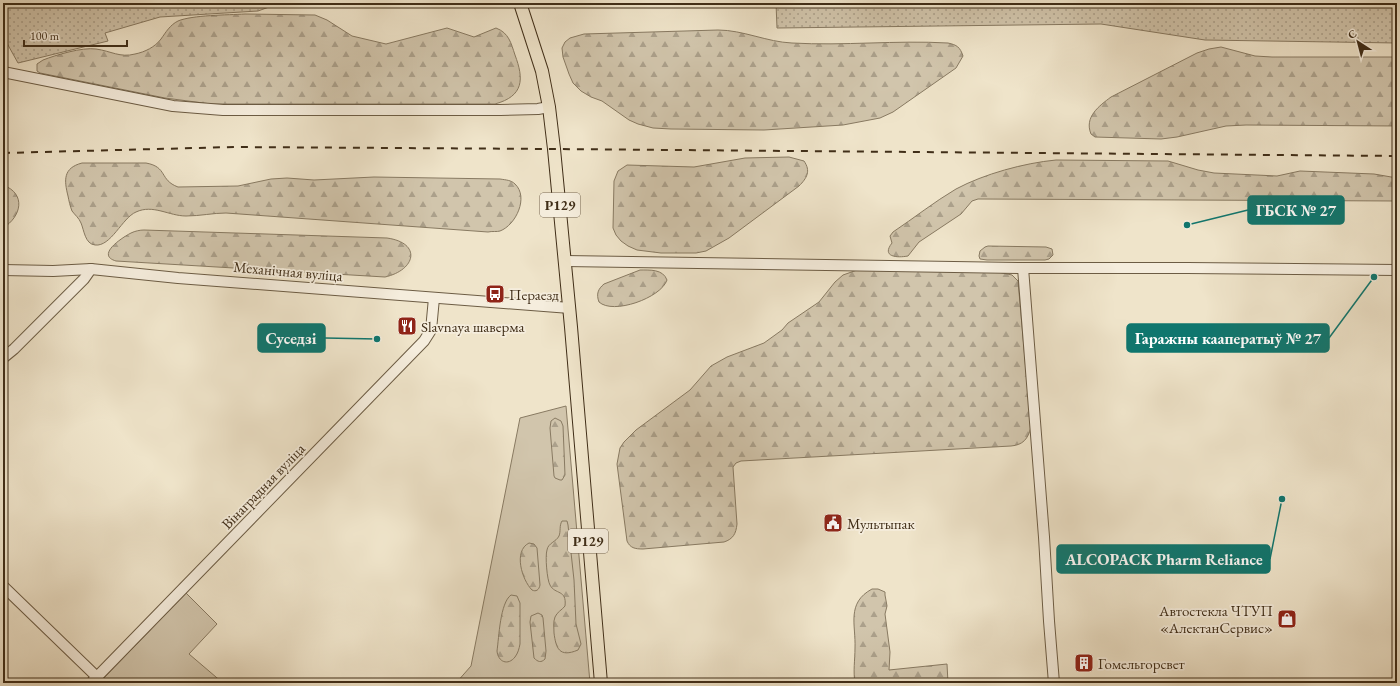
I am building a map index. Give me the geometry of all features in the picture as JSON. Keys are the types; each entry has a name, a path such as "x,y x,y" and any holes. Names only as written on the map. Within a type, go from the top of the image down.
{"main road":[{"name":"Р129","path":"520,3 542,71 549,107 570,308 601,683"}],"street":[{"path":"3,72 173,106 223,110 500,110 538,109 549,107"},
{"path":"565,261 1023,268 1397,270"},
{"path":"1023,268 1044,531 1054,683"},
{"name":"Механічная вуліца","path":"3,270 90,270 570,308"},
{"path":"3,358 14,350 84,279 90,270"},
{"name":"Вінаградная вуліца","path":"94,680 424,341 430,330 434,298"},
{"path":"3,586 94,680"}],"green space":[{"path":"3,3 280,3 258,11 160,17 105,33 108,41 18,63 3,36"},
{"path":"776,3 1397,3 1397,43 1205,40 1101,24 777,28"},
{"path":"245,14 315,15 327,20 352,36 386,44 447,28 474,37 496,28 507,36 511,43 520,72 519,86 512,96 505,101 495,104 211,104 165,98 40,73 37,71 37,64 43,60 77,50 96,49 125,55 142,52 150,49 161,39 168,29 178,21 184,19"},
{"path":"718,30 737,32 773,41 792,43 948,43 958,47 963,56 956,68 893,112 880,118 843,125 764,130 671,129 653,128 638,124 629,120 602,101 581,91 573,83 563,57 562,48 565,42 570,38 584,34"},
{"path":"1221,47 1255,56 1272,57 1397,57 1397,126 1226,126 1161,139 1095,137 1091,134 1089,122 1091,117 1102,104 1111,97 1197,53"},
{"path":"789,157 804,161 806,165 808,171 802,183 729,238 706,251 696,253 661,253 637,250 621,241 613,228 614,181 618,171 627,165 694,167 745,158"},
{"path":"1044,161 1168,161 1214,173 1277,176 1300,171 1374,174 1397,178 1397,201 978,199 972,201 961,214 919,242 908,256 899,257 889,254 888,251 892,243 890,236 893,232 956,189 1004,170"},
{"path":"82,163 146,163 158,167 168,181 178,187 238,186 271,179 287,178 314,180 374,177 500,179 510,181 515,184 521,196 521,203 515,217 506,228 499,231 488,232 226,213 180,216 149,209 136,212 131,215 106,242 95,245 89,242 85,236 80,221 72,211 66,185 66,175 68,171 76,165"},
{"path":"3,185 11,189 16,194 19,206 14,218 3,228"},
{"path":"144,230 387,238 406,245 410,251 411,257 403,269 395,274 385,277 116,261 110,258 108,255 109,251 117,242 133,232"},
{"path":"988,246 1046,247 1052,249 1053,255 1049,259 1045,260 980,259 980,251"},
{"path":"860,269 998,272 1012,275 1018,281 1031,427 1024,441 1011,446 741,461 736,463 733,467 737,524 736,531 732,538 724,542 643,549 631,547 627,541 617,464 620,448 624,442 636,430 690,390 711,366 727,357 764,343 782,330 788,323 819,302 835,282 843,275"},
{"path":"640,270 652,270 659,272 665,276 667,280 663,287 656,293 636,303 615,307 606,306 599,302 598,292 604,284"},
{"path":"566,406 590,683 456,683 471,666 520,418"},
{"path":"555,418 561,421 563,426 565,475 562,480 555,478 554,476 550,428 551,421"},
{"path":"562,521 567,521 568,525 574,580 576,624 581,644 578,650 567,653 563,652 557,647 554,633 555,617 565,606 565,601 564,597 550,585 546,562 546,553 550,544 559,536"},
{"path":"529,543 534,544 537,548 540,585 536,591 533,591 528,585 522,573 520,559 521,552"},
{"path":"872,589 878,589 885,592 887,606 885,614 890,652 889,670 947,664 948,683 855,683 855,608 864,595"},
{"path":"186,593 217,624 189,654 223,683 99,683"},
{"path":"511,595 517,596 520,603 520,644 515,657 512,660 504,662 499,658 497,651 499,629 504,605"},
{"path":"538,613 542,615 543,618 546,651 545,659 541,661 534,658 530,622 531,616"}],"railway":[{"path":"3,153 234,147 1397,156"}],"place":[{"name":"ГБСК № 27","path":"1187,225"},
{"name":"Гаражны кааператыў № 27","path":"1374,277"},
{"name":"Пераезд","path":"495,294"},
{"name":"Slavnaya шаверма","path":"407,326"},
{"name":"Суседзі","path":"377,339"},
{"name":"ALCOPACK Pharm Reliance","path":"1282,499"},
{"name":"Мультыпак","path":"833,523"},
{"name":"Автостекла ЧТУП «АлектанСервис»","path":"1287,619"},
{"name":"Гомельгорсвет","path":"1084,663"}]}
